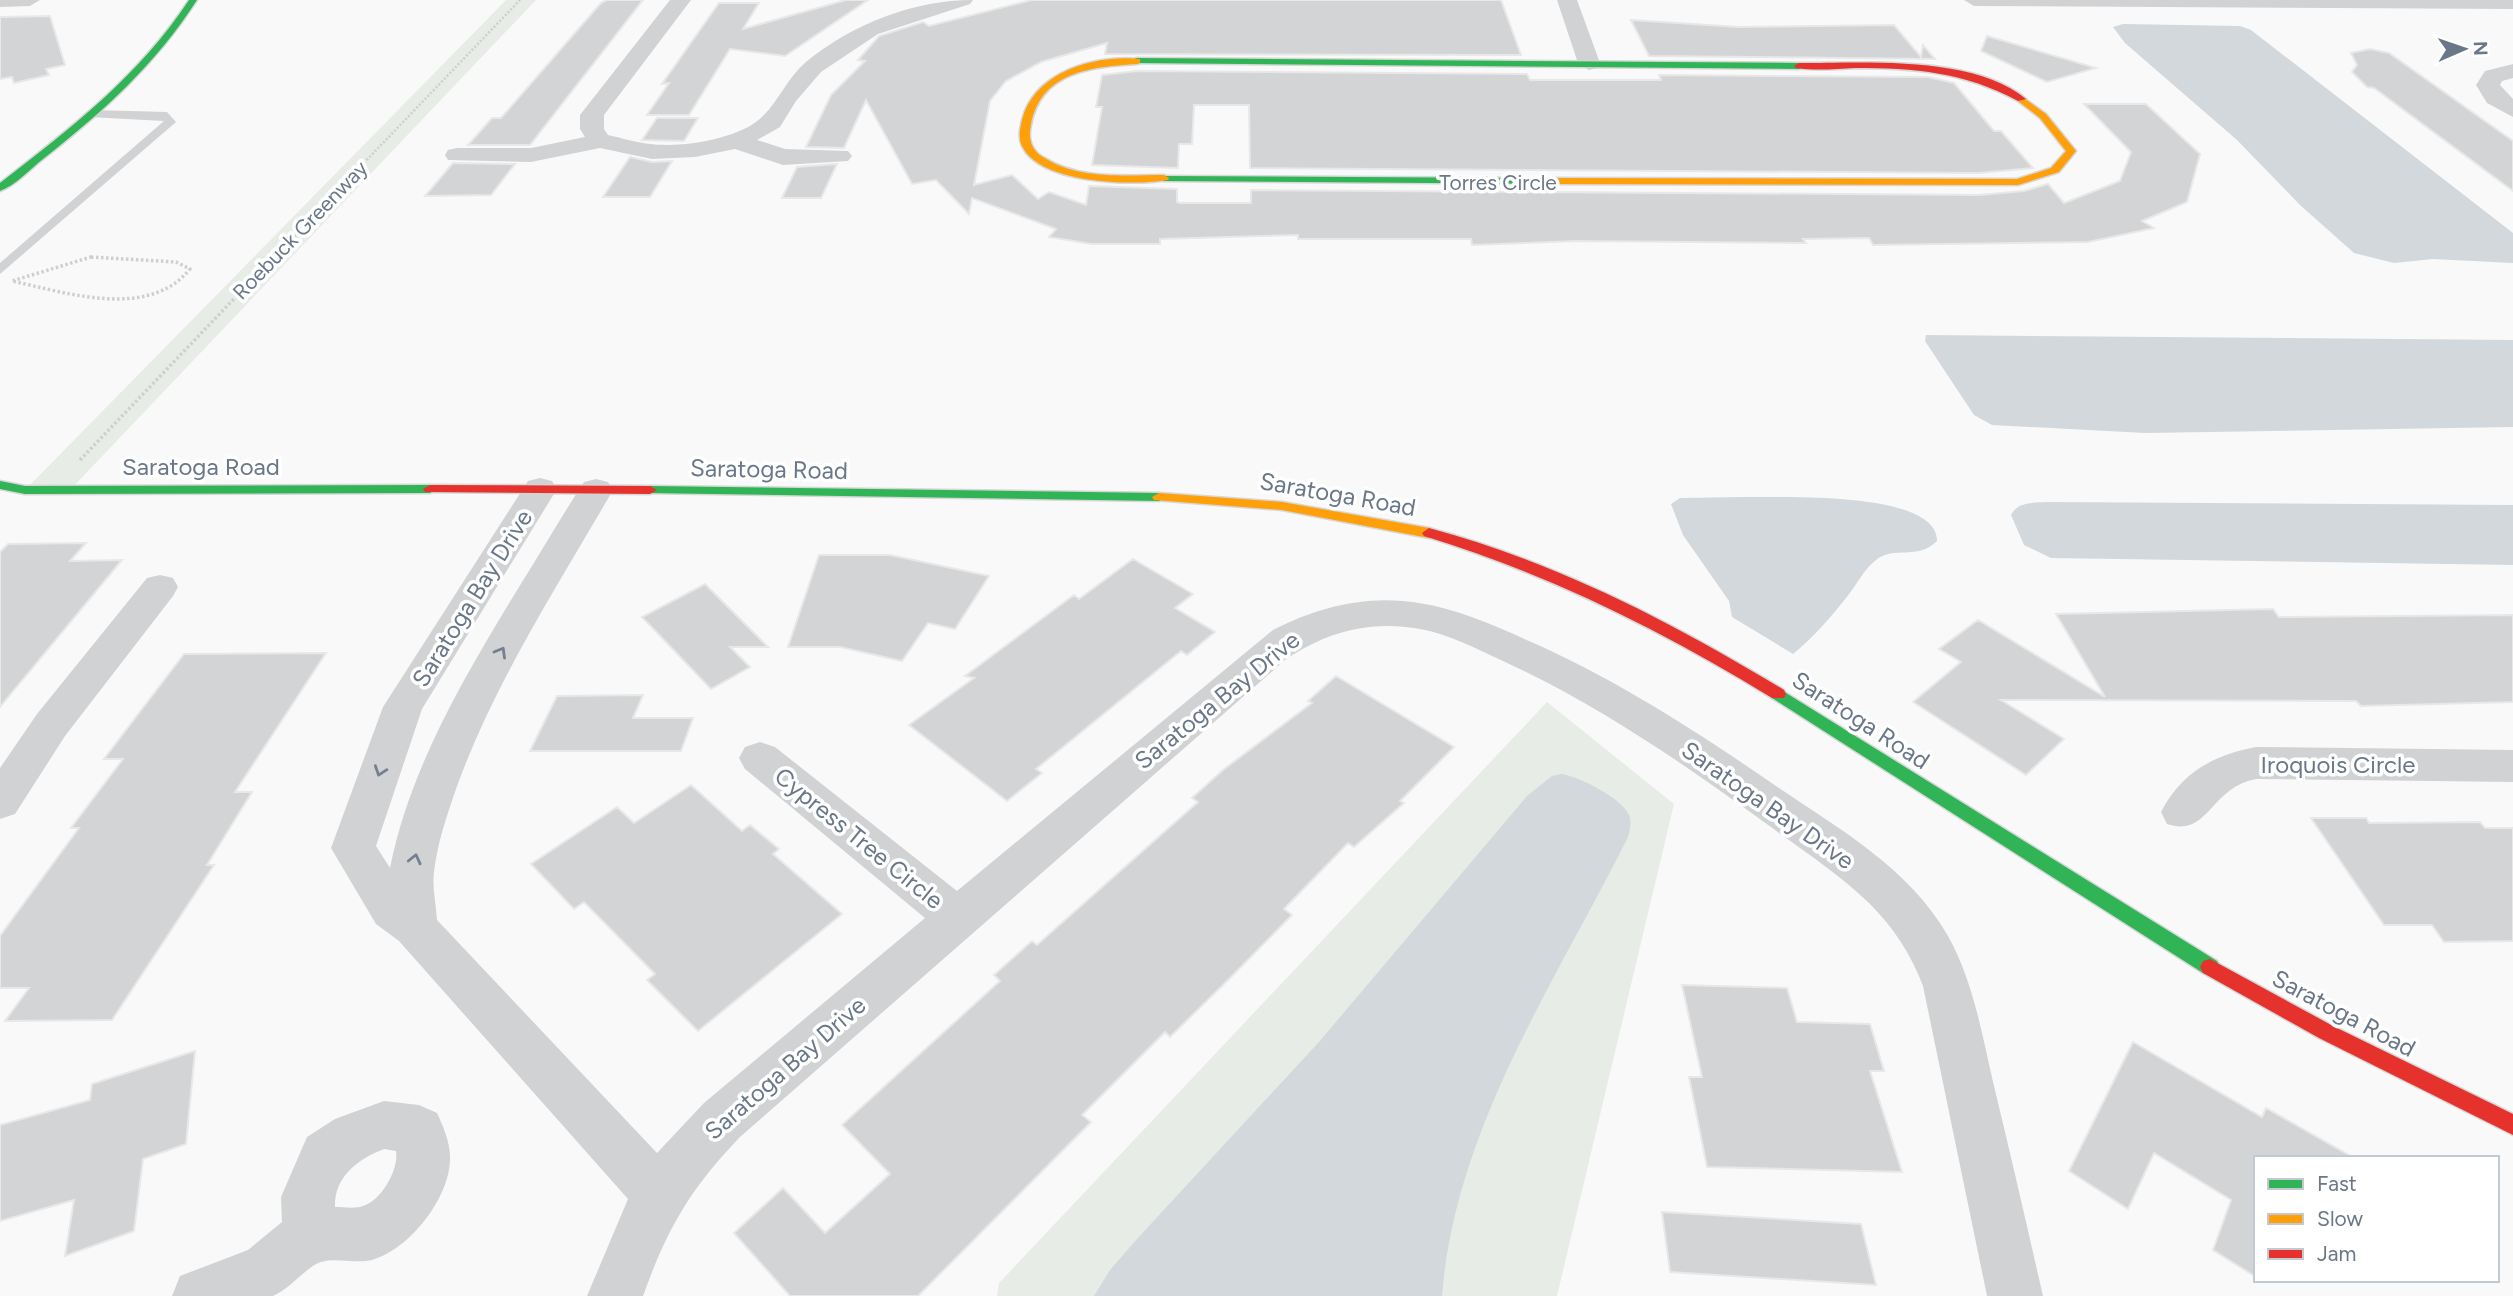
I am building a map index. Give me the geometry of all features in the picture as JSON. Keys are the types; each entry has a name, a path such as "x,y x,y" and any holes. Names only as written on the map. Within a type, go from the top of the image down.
{"street":[{"path":"0,1 30,0"},
{"path":"0,188 93,114 143,70 166,44 192,0"},
{"path":"600,141 592,129 592,115 681,0"},
{"path":"1567,0 1589,63"},
{"path":"1974,0 2513,3"},
{"path":"457,155 531,155 600,141 652,152 695,150 737,141 771,122 786,98 813,67 858,36 870,29 946,2"},
{"name":"Torres Circle","path":"1116,62 1589,63 1908,66 1949,70 1989,80 2021,95 2048,119 2071,151 2058,169 2025,181 2003,183 1145,179 1073,173 1039,160 1024,141 1030,99 1037,90 1070,72 1116,62"},
{"path":"2513,71 2493,76 2488,85 2495,98 2513,110"},
{"path":"737,141 783,157 839,156"},
{"name":"Saratoga Road","path":"0,485 25,490 540,489 1199,498 1266,503 1348,514 1481,548 1561,576 1640,612 1708,649 2149,930 2290,1012 2513,1125"},
{"name":"Saratoga Bay Drive","path":"540,489 403,707 353,848 391,910 415,927 659,1194"},
{"name":"Saratoga Bay Drive","path":"415,927 412,865 444,764 467,711 596,490"},
{"path":"0,802 51,725 160,587"},
{"name":"Saratoga Bay Drive","path":"615,1296 634,1244 659,1194 693,1149 722,1120 1288,638 1332,619 1382,612 1408,614 1458,626 1536,658 1636,713 1857,865 1906,910 1937,958 1947,986 2015,1296"},
{"name":"Cypress Tree Circle","path":"760,758 958,918"},
{"name":"Iroquois Circle","path":"2182,812 2212,776 2231,766 2256,763 2513,766"},
{"path":"200,1296 266,1271 309,1235"}],"lane":[{"path":"0,271 170,122 167,116 155,113 93,114"}],"path":[{"name":"Roebuck Greenway","path":"80,460 520,0"},
{"path":"91,257 176,262 190,269 175,287 139,297 114,297 12,281 91,257"}],"shaded area":[{"path":"506,0 536,0 71,489 25,490"},
{"path":"2123,24 2240,26 2251,30 2513,233 2513,263 2433,259 2394,263 2354,253 2300,205 2237,140 2125,43 2113,27"},
{"path":"1926,335 2513,340 2513,427 2145,433 1992,425 1974,415 1925,341"},
{"path":"1680,498 1820,498 1885,505 1912,513 1930,525 1937,541 1922,550 1890,554 1876,560 1827,620 1793,654 1732,617 1729,601 1683,535 1671,504"},
{"path":"2048,502 2513,505 2513,565 2051,558 2024,545 2011,515 2022,505"},
{"path":"1547,702 1674,804 1557,1296 997,1296 999,1283"},
{"path":"1561,774 1588,783 1625,808 1631,823 1628,837 1540,1002 1487,1116 1466,1174 1451,1234 1442,1296 1094,1296 1110,1270 1319,1042 1527,796 1552,776"}],"building":[{"path":"607,0 643,0 530,145 468,145 492,118 501,118 601,3"},
{"path":"846,0 868,0 785,56 730,49 689,115 647,115 669,83 662,84 719,3 759,3 743,29"},
{"path":"1032,0 1501,0 1521,55 1105,54 1107,43 1041,62 1006,81 990,101 974,185 1012,175 1038,199 1049,192 1086,205 1089,186 1177,189 1177,202 1180,203 1251,203 1251,190 1979,195 2024,191 2048,184 2064,203 2120,181 2131,152 2084,104 2146,104 2200,154 2187,202 2142,221 2154,228 2088,242 1873,245 1869,238 1803,239 1806,243 1576,241 1472,245 1471,239 1298,239 1298,235 1160,239 1160,244 1092,244 1049,237 1056,229 972,198 969,214 936,180 912,184 866,100 844,148 806,147 831,95 865,61 858,60 879,36 923,22 929,26"},
{"path":"50,16 65,65 46,69 49,75 14,83 12,77 0,79 0,17"},
{"path":"1631,20 1739,27 1894,25 1921,57 1923,45 1935,59 1649,56"},
{"path":"1987,36 2096,68 2047,82 1981,51"},
{"path":"2370,49 2389,53 2513,141 2513,191 2374,88 2367,87 2352,72 2357,65 2351,53"},
{"path":"1137,71 1527,74 1530,80 1661,80 1659,75 1928,77 1954,83 1994,131 2001,131 2033,168 1979,173 1250,168 1249,105 1194,105 1192,144 1179,144 1178,168 1092,165 1102,107 1096,107 1102,75"},
{"path":"657,118 698,118 684,141 642,140"},
{"path":"630,157 652,162 672,161 650,197 603,197"},
{"path":"453,163 515,164 491,195 425,196"},
{"path":"837,164 821,198 782,198 797,167"},
{"path":"86,543 70,561 122,560 0,707 0,552 8,544"},
{"path":"819,555 890,555 989,576 955,629 928,623 902,661 840,647 788,647"},
{"path":"1133,559 1193,594 1175,608 1215,632 1187,655 1181,651 1036,769 1042,773 1007,801 909,725 974,678 965,676 1074,595 1079,599"},
{"path":"705,584 768,647 730,647 750,667 711,689 642,617"},
{"path":"2273,609 2279,617 2513,615 2513,702 2361,706 2356,701 2001,700 2064,739 2026,775 1913,702 1961,662 1939,649 1978,620 2105,697 2056,614"},
{"path":"326,653 235,792 252,792 207,865 214,865 112,1020 5,1021 29,988 0,988 0,936 79,828 71,828 123,759 104,759 184,654"},
{"path":"1336,676 1454,747 1400,801 1404,803 1354,847 1348,843 1284,909 1292,915 1229,979 1170,1037 1165,1032 1082,1115 1091,1122 918,1296 790,1296 734,1233 783,1188 825,1233 890,1174 842,1125 1000,981 994,975 1032,941 1037,945 1198,802 1192,798 1223,770 1312,703 1308,701"},
{"path":"643,695 633,718 693,718 681,751 530,751 557,696"},
{"path":"691,785 742,831 750,825 779,849 773,854 842,914 698,1031 647,980 655,974 584,902 574,909 531,864 617,807 634,823"},
{"path":"2311,818 2366,818 2369,823 2480,822 2485,828 2513,828 2513,941 2444,942 2432,925 2384,925"},
{"path":"1682,985 1787,988 1797,1022 1870,1024 1884,1071 1870,1071 1902,1172 1707,1167 1689,1077 1702,1077"},
{"path":"2133,1042 2262,1117 2266,1108 2350,1156 2254,1156 2254,1276 2213,1250 2231,1200 2154,1153 2128,1209 2069,1171"},
{"path":"195,1051 186,1144 143,1159 134,1231 65,1256 74,1200 0,1221 0,1125 90,1100 92,1084"},
{"path":"1662,1212 1861,1224 1876,1285 1670,1272"}],"traffic: fast":[{"path":"0,188 80,125 130,80 153,56 193,0"},
{"path":"1137,61 1799,66"},
{"path":"1164,178 1544,181"},
{"path":"0,485 25,490 430,489"},
{"path":"650,490 1159,497"},
{"path":"1778,694 2210,967"}],"traffic: slow":[{"path":"1137,61 1083,68 1051,82 1039,93 1030,108 1025,141 1031,153 1039,159 1053,167 1083,176 1164,178"},
{"path":"1544,181 2018,182 2055,170 2071,151 2043,116 2021,99"},
{"path":"1159,497 1282,506 1429,533"}],"traffic: jam":[{"path":"1799,66 1885,66 1942,70 1969,76 2021,99"},
{"path":"430,489 650,490"},
{"path":"1429,533 1476,547 1566,581 1652,622 1778,694"},
{"path":"2210,967 2326,1032 2513,1125"}]}
